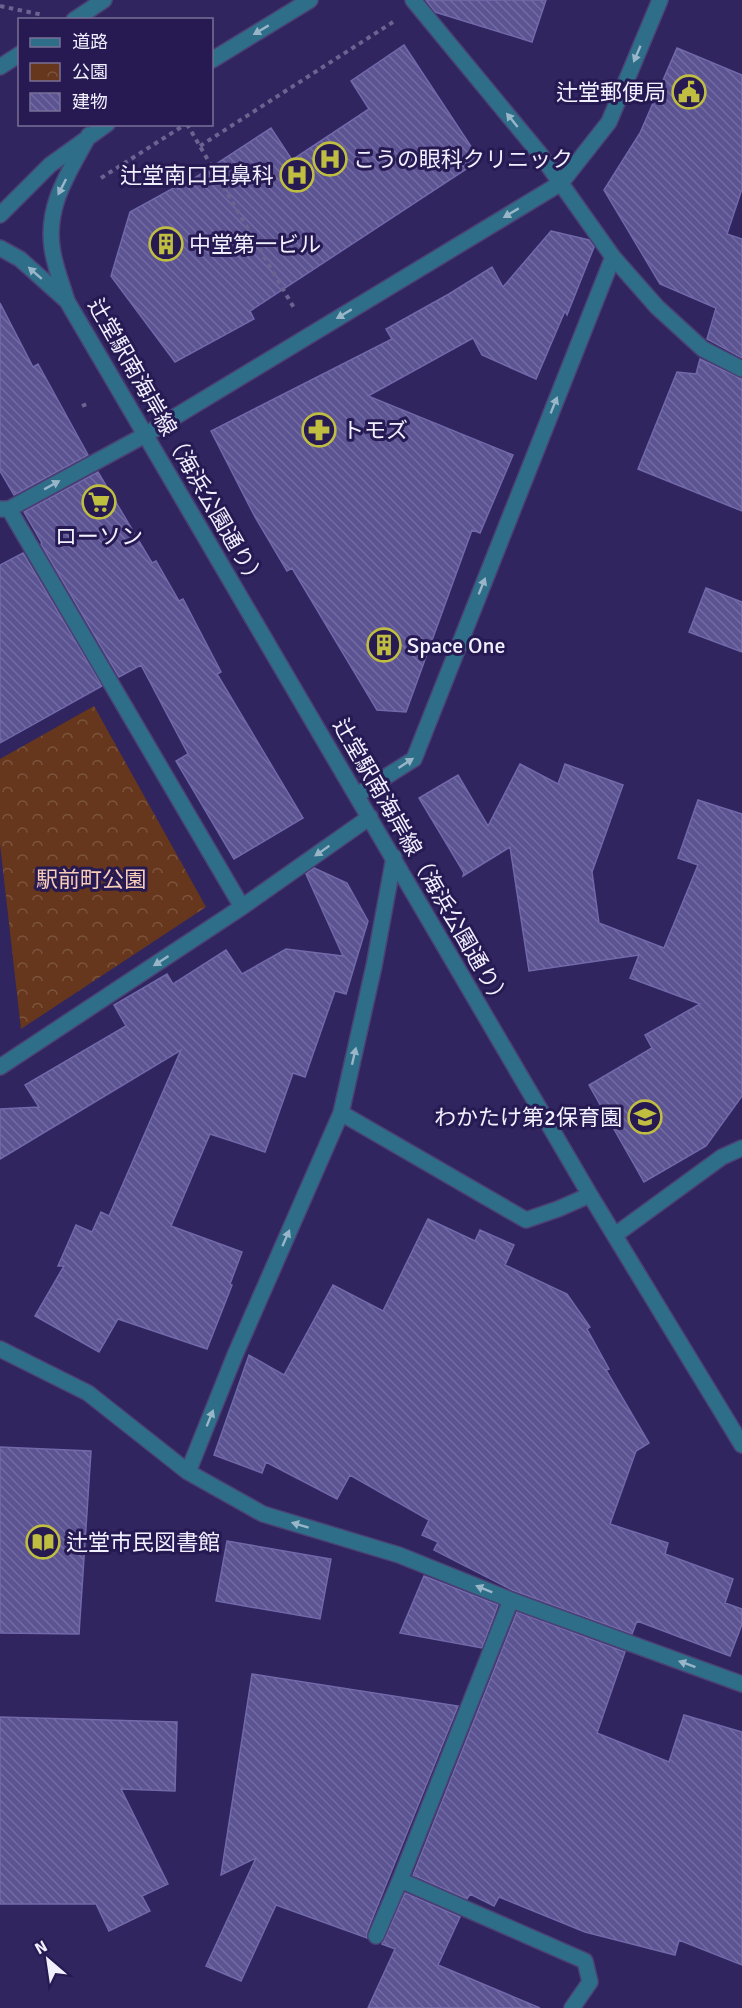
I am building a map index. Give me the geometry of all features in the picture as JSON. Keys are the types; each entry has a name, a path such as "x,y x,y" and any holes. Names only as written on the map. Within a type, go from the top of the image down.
{"street":[{"path":"77,18 104,0"},
{"path":"213,59 310,0"},
{"path":"413,0 540,154 613,257 657,307 703,349 742,369"},
{"path":"242,907 4,509 145,435 561,183 609,122 660,0"},
{"path":"0,67 18,55"},
{"path":"0,214 50,165 104,126"},
{"path":"67,301 51,248 52,211 58,192 89,135"},
{"path":"0,248 20,260 67,301"},
{"path":"357,795 414,759 613,257"},
{"name":"辻堂駅南海岸線（海浜公園通り）","path":"67,301 590,1195 742,1445"},
{"path":"0,1067 242,907 370,818"},
{"path":"189,1472 235,1354 341,1113 374,966 394,857"},
{"path":"341,1113 526,1220 590,1195"},
{"path":"615,1235 722,1157 742,1148"},
{"path":"0,1349 88,1393 189,1472 263,1514 399,1555 511,1600 742,1684"},
{"path":"376,1936 511,1600"},
{"path":"400,1880 585,1961 590,1982 572,2008"}],"path":[{"path":"0,6 44,15"},
{"path":"200,146 396,20"},
{"path":"92,184 184,126"},
{"path":"188,126 298,316"},
{"path":"82,406 89,403"}],"green space":[{"name":"駅前町公園","path":"94,706 206,907 21,1029 0,844 0,759"}],"building":[{"path":"426,0 546,0 532,42 435,12"},
{"path":"404,45 480,160 250,311 254,319 175,362 111,276 130,212 177,186 178,189 271,128 292,160 369,109 351,81"},
{"path":"677,48 742,75 742,189 727,234 742,239 742,358 707,339 716,308 660,284 604,190 640,133"},
{"path":"551,231 589,240 594,247 567,315 565,311 536,379 482,355 473,338 368,396 513,455 480,533 472,530 406,712 377,710 292,568 287,571 255,517 211,431 392,339 386,329 492,267 503,287"},
{"path":"0,303 33,367 38,364 88,455 14,495 0,471"},
{"path":"700,359 742,379 742,511 638,469 677,372 696,374"},
{"path":"98,472 152,563 156,561 179,601 183,599 221,672 217,674 303,818 234,859 176,761 188,754 141,665 119,677 24,512"},
{"path":"23,553 102,686 0,743 0,565"},
{"path":"706,588 742,602 742,652 689,632"},
{"path":"520,764 558,784 565,764 623,785 592,872 599,923 664,948 698,865 678,858 698,800 742,814 742,1096 706,1146 644,1182 589,1085 652,1048 645,1035 700,1004 630,978 639,955 529,971 510,847 463,876 464,873 419,798 458,775 488,826"},
{"path":"314,868 347,883 368,921 346,994 335,991 305,1077 293,1073 265,1152 210,1134 171,1226 242,1252 207,1349 118,1319 99,1352 35,1316 64,1266 58,1266 76,1225 92,1232 101,1212 109,1216 181,1050 0,1159 0,1109 39,1107 25,1085 126,1026 114,1005 167,974 173,984 226,950 242,974 286,949 343,956 306,874"},
{"path":"428,1219 475,1241 480,1230 514,1245 505,1265 567,1294 590,1327 587,1329 609,1369 606,1370 649,1443 636,1451 610,1524 668,1543 665,1554 733,1579 725,1603 742,1609 742,1624 730,1656 637,1621 632,1634 512,1590 434,1550 438,1542 422,1535 429,1520 350,1475 337,1499 266,1462 262,1473 214,1455 249,1355 284,1375 333,1285 383,1311"},
{"name":"辻堂市民図書館","path":"0,1447 91,1451 79,1634 0,1633"},
{"path":"227,1541 331,1559 320,1619 216,1601"},
{"path":"424,1576 498,1605 482,1648 400,1633"},
{"path":"517,1612 625,1652 597,1733 669,1762 684,1715 742,1732 742,1965 679,1940 675,1955 585,1932 499,1897 494,1906 470,1894 467,1899 413,1875"},
{"path":"252,1674 458,1706 367,1932 367,1938 276,1905 241,1981 206,1966 256,1858 221,1875"},
{"path":"0,1717 177,1722 175,1791 121,1789 168,1884 142,1896 150,1911 109,1931 96,1904 0,1904"},
{"path":"405,1893 460,1917 438,1965 540,2008 368,2008 395,1949 382,1944"}],"place":[{"name":"辻堂郵便局","path":"689,92"},
{"name":"こうの眼科クリニック","path":"330,159"},
{"name":"辻堂南口耳鼻科","path":"297,175"},
{"name":"中堂第一ビル","path":"166,244"},
{"name":"トモズ","path":"319,430"},
{"name":"ローソン","path":"99,502"},
{"name":"Space One","path":"384,645"},
{"name":"わかたけ第2保育園","path":"645,1117"},
{"name":"辻堂市民図書館","path":"43,1542"}]}
